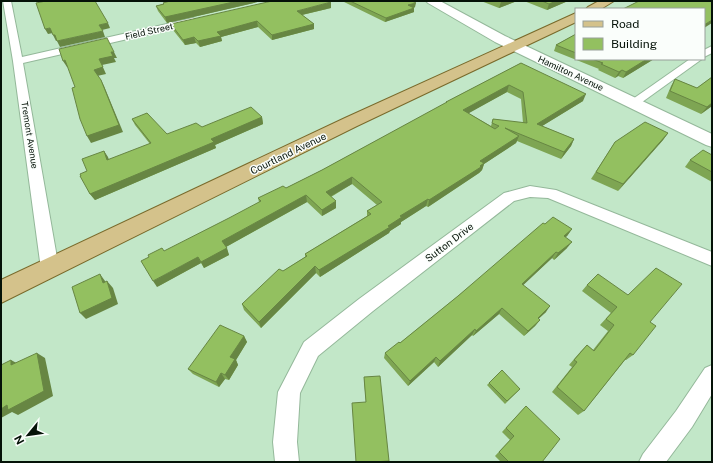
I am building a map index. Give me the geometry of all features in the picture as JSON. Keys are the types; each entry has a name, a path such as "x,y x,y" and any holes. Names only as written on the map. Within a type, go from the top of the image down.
{"main road":[{"path":"594,8 608,1"},
{"name":"Courtland Avenue","path":"1,292 351,122 575,17"}],"street":[{"name":"Tremont Avenue","path":"7,1 18,61 50,269"},
{"name":"Hamilton Avenue","path":"432,1 514,46 712,141"},
{"name":"Field Street","path":"18,61 203,19"},
{"path":"634,103 696,60"},
{"name":"Sutton Drive","path":"287,462 285,442 289,392 311,350 378,295 509,197 519,192 529,190 551,194 712,259"},
{"path":"651,462 684,418 712,375"}],"building":[{"path":"46,1 95,1 108,23 99,25 103,31 57,41 50,28 45,29 36,3"},
{"path":"170,1 238,1 165,17 156,6"},
{"path":"272,1 331,2 297,11 314,24 272,35 257,21 217,32 221,36 198,41 194,37 183,40 171,24"},
{"path":"350,1 412,1 416,3 408,5 414,8 386,18"},
{"path":"542,1 556,1 549,4"},
{"path":"639,1 712,1 712,20 705,24 705,8 625,8"},
{"path":"575,35 575,53 556,45"},
{"path":"107,38 114,52 111,52 113,56 99,59 103,67 94,70 101,80 119,125 87,136 80,119 72,88 75,87 65,60 63,61 59,49"},
{"path":"595,60 645,60 626,72 622,70 619,72 601,64 603,63"},
{"path":"521,63 586,94 537,124 574,139 564,152 505,128 519,136 480,161 484,163 480,166 481,167 429,200 428,199 400,216 402,217 388,226 390,227 319,270 315,266 259,322 242,304 279,269 283,271 307,256 305,254 371,214 367,211 382,202 352,177 326,192 336,201 322,210 306,195 222,241 227,248 201,262 198,257 153,281 141,261 149,257 148,255 162,248 164,251 261,201 258,198 283,186 286,188 322,170","holes":["509,85 523,92 527,123 493,119 492,123 499,126 495,129 463,110"]},
{"path":"712,77 712,103 707,107 670,91 675,79 697,88"},
{"path":"251,107 262,117 211,139 214,142 90,194 80,176 80,174 87,171 82,159 104,151 107,160 151,143 132,119 147,113 167,134 196,123 202,127"},
{"path":"645,122 668,133 623,184 596,172 615,142"},
{"path":"703,150 712,155 712,172 690,160"},
{"path":"553,217 572,229 564,236 572,242 558,253 556,252 522,284 550,306 538,318 540,320 528,331 502,308 476,331 475,329 440,361 436,357 410,381 385,353 399,342 400,343 458,296 543,223 545,224"},
{"path":"656,268 682,284 650,322 656,326 633,355 630,353 584,411 557,387 577,362 574,360 587,345 594,351 614,325 606,319 617,307 587,285 598,274 628,295"},
{"path":"100,274 103,283 107,281 112,298 80,313 72,287"},
{"path":"220,325 244,336 230,357 235,359 225,375 221,373 216,382 188,369"},
{"path":"37,353 44,391 8,410 7,405 1,409 1,365 11,360 11,365"},
{"path":"502,370 520,389 507,401 489,383"},
{"path":"380,376 389,461 356,462 352,403 366,402 364,377"},
{"path":"526,406 560,439 542,462 509,462 499,452 514,436 506,428"}]}
